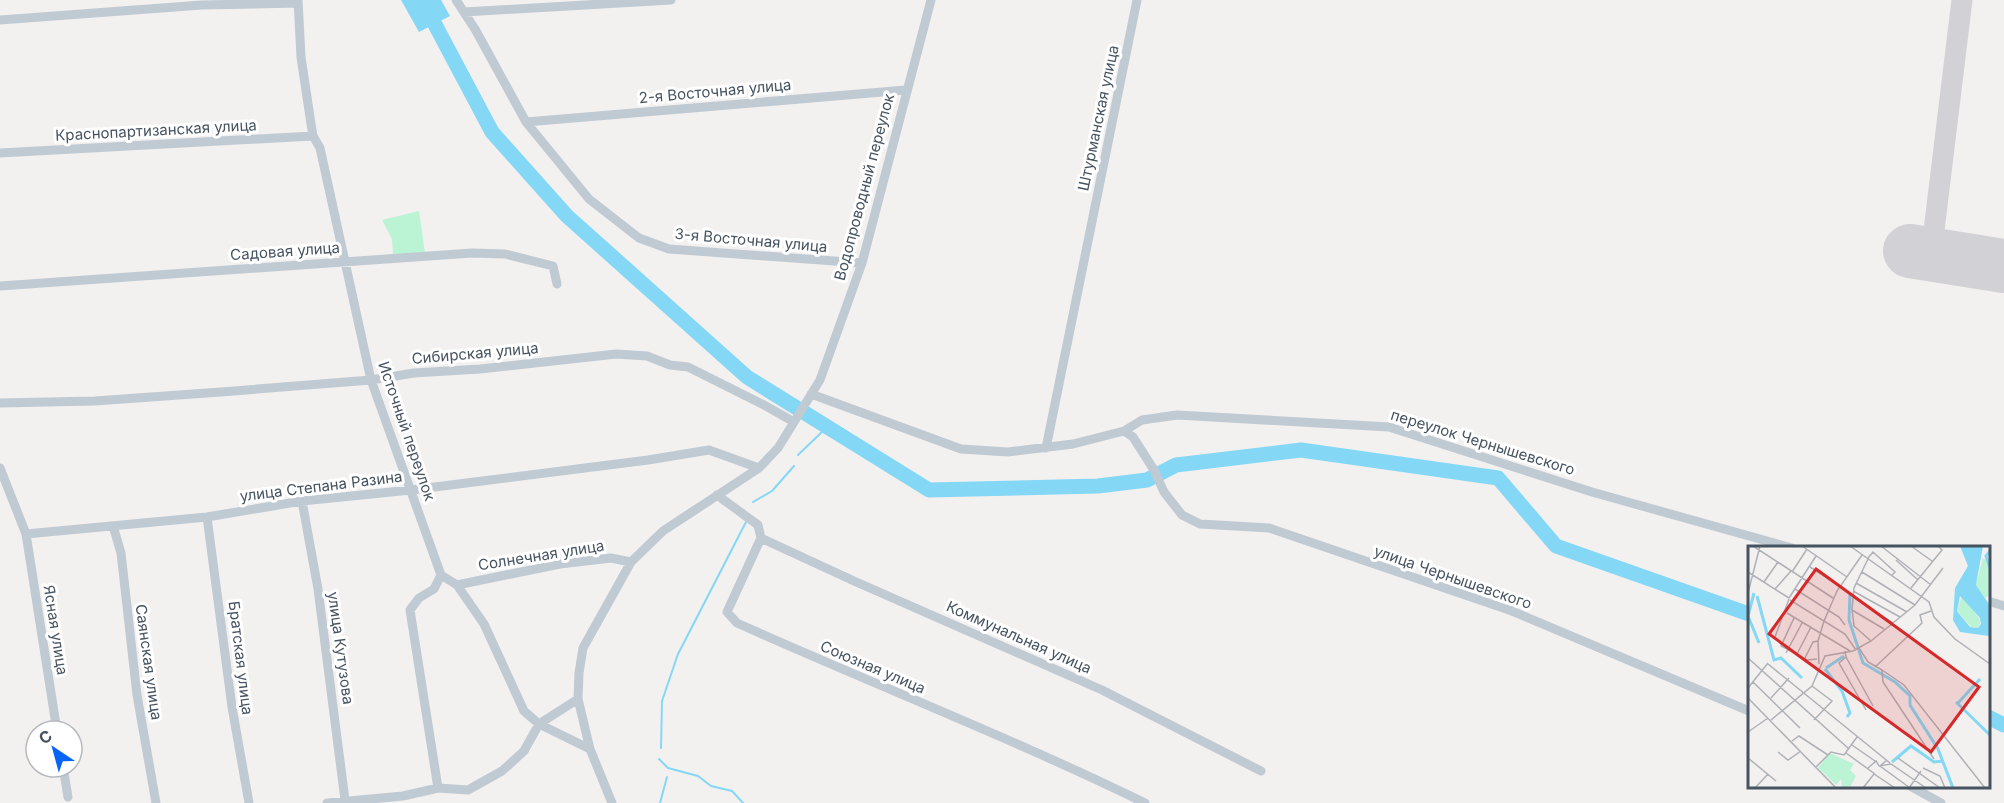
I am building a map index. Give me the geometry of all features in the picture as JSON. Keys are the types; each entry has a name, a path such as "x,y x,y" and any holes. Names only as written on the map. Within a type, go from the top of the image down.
{"street":[{"name":"3-я Восточная улица","path":"456,0 526,122 589,199 625,229 639,238 669,249 862,263"},
{"path":"464,12 671,0"},
{"name":"Водопроводный переулок","path":"612,803 590,749 578,699 583,648 631,562 663,531 759,468 778,448 820,380 862,263 931,0"},
{"name":"Штурманская улица","path":"1046,448 1137,0"},
{"path":"0,20 202,5 298,1"},
{"name":"Источный переулок","path":"298,1 301,57 313,136 320,148 371,380 441,575"},
{"name":"2-я Восточная улица","path":"526,122 906,90"},
{"name":"Краснопартизанская улица","path":"0,153 313,136"},
{"name":"Садовая улица","path":"0,286 472,253 505,254 553,266 557,284"},
{"name":"Сибирская улица","path":"0,403 95,401 371,380 414,373 633,354 700,372 794,422"},
{"name":"переулок Чернышевского","path":"811,394 961,449 1008,452 1073,444 1124,430 1142,420 1177,416 1389,427 1592,492 1785,546"},
{"name":"улица Чернышевского","path":"1124,430 1134,437 1164,492 1182,515 1200,524 1269,528 1512,611 1748,711"},
{"name":"улица Степана Разина","path":"26,534 207,517 302,501 411,490 709,450 759,468"},
{"name":"Ясная улица","path":"0,468 26,534 55,719"},
{"path":"717,495 758,525 761,538"},
{"name":"улица Кутузова","path":"302,501 318,589 345,800"},
{"name":"Братская улица","path":"207,517 232,707 249,803"},
{"name":"Саянская улица","path":"113,526 121,553 137,695 156,803"},
{"name":"Коммунальная улица","path":"761,538 1102,690 1261,771"},
{"name":"Союзная улица","path":"761,538 727,612 737,623 915,702 1077,770 1145,803"},
{"name":"Солнечная улица","path":"457,585 560,564 611,558 631,562"},
{"path":"438,788 410,610 419,598 434,588 441,575 457,585 484,624 524,711 539,724 590,749"},
{"path":"1989,602 2004,606"},
{"path":"327,803 404,796 438,788 468,790 502,771 524,751 539,724 578,699"},
{"path":"65,779 68,797"},
{"path":"1914,788 1941,803"}],"green space":[{"path":"419,211 425,253 393,255 392,239 382,220"}],"water":[{"path":"401,0 441,0 450,16 419,32"}],"waterway":[{"path":"422,0 492,132 567,216 747,377 929,490 1098,486 1147,480 1176,465 1301,450 1498,478 1556,546 1748,614"},
{"path":"798,455 825,429"},
{"path":"753,502 772,491 794,466"},
{"path":"661,748 662,701 678,654 746,522"},
{"path":"1989,718 2004,725"},
{"path":"659,759 668,768 698,776 711,786 732,791 743,803"},
{"path":"660,803 667,777"}],"taxiway":[{"path":"1931,255 1962,0"}],"runway":[{"path":"1910,251 2004,266"}]}
